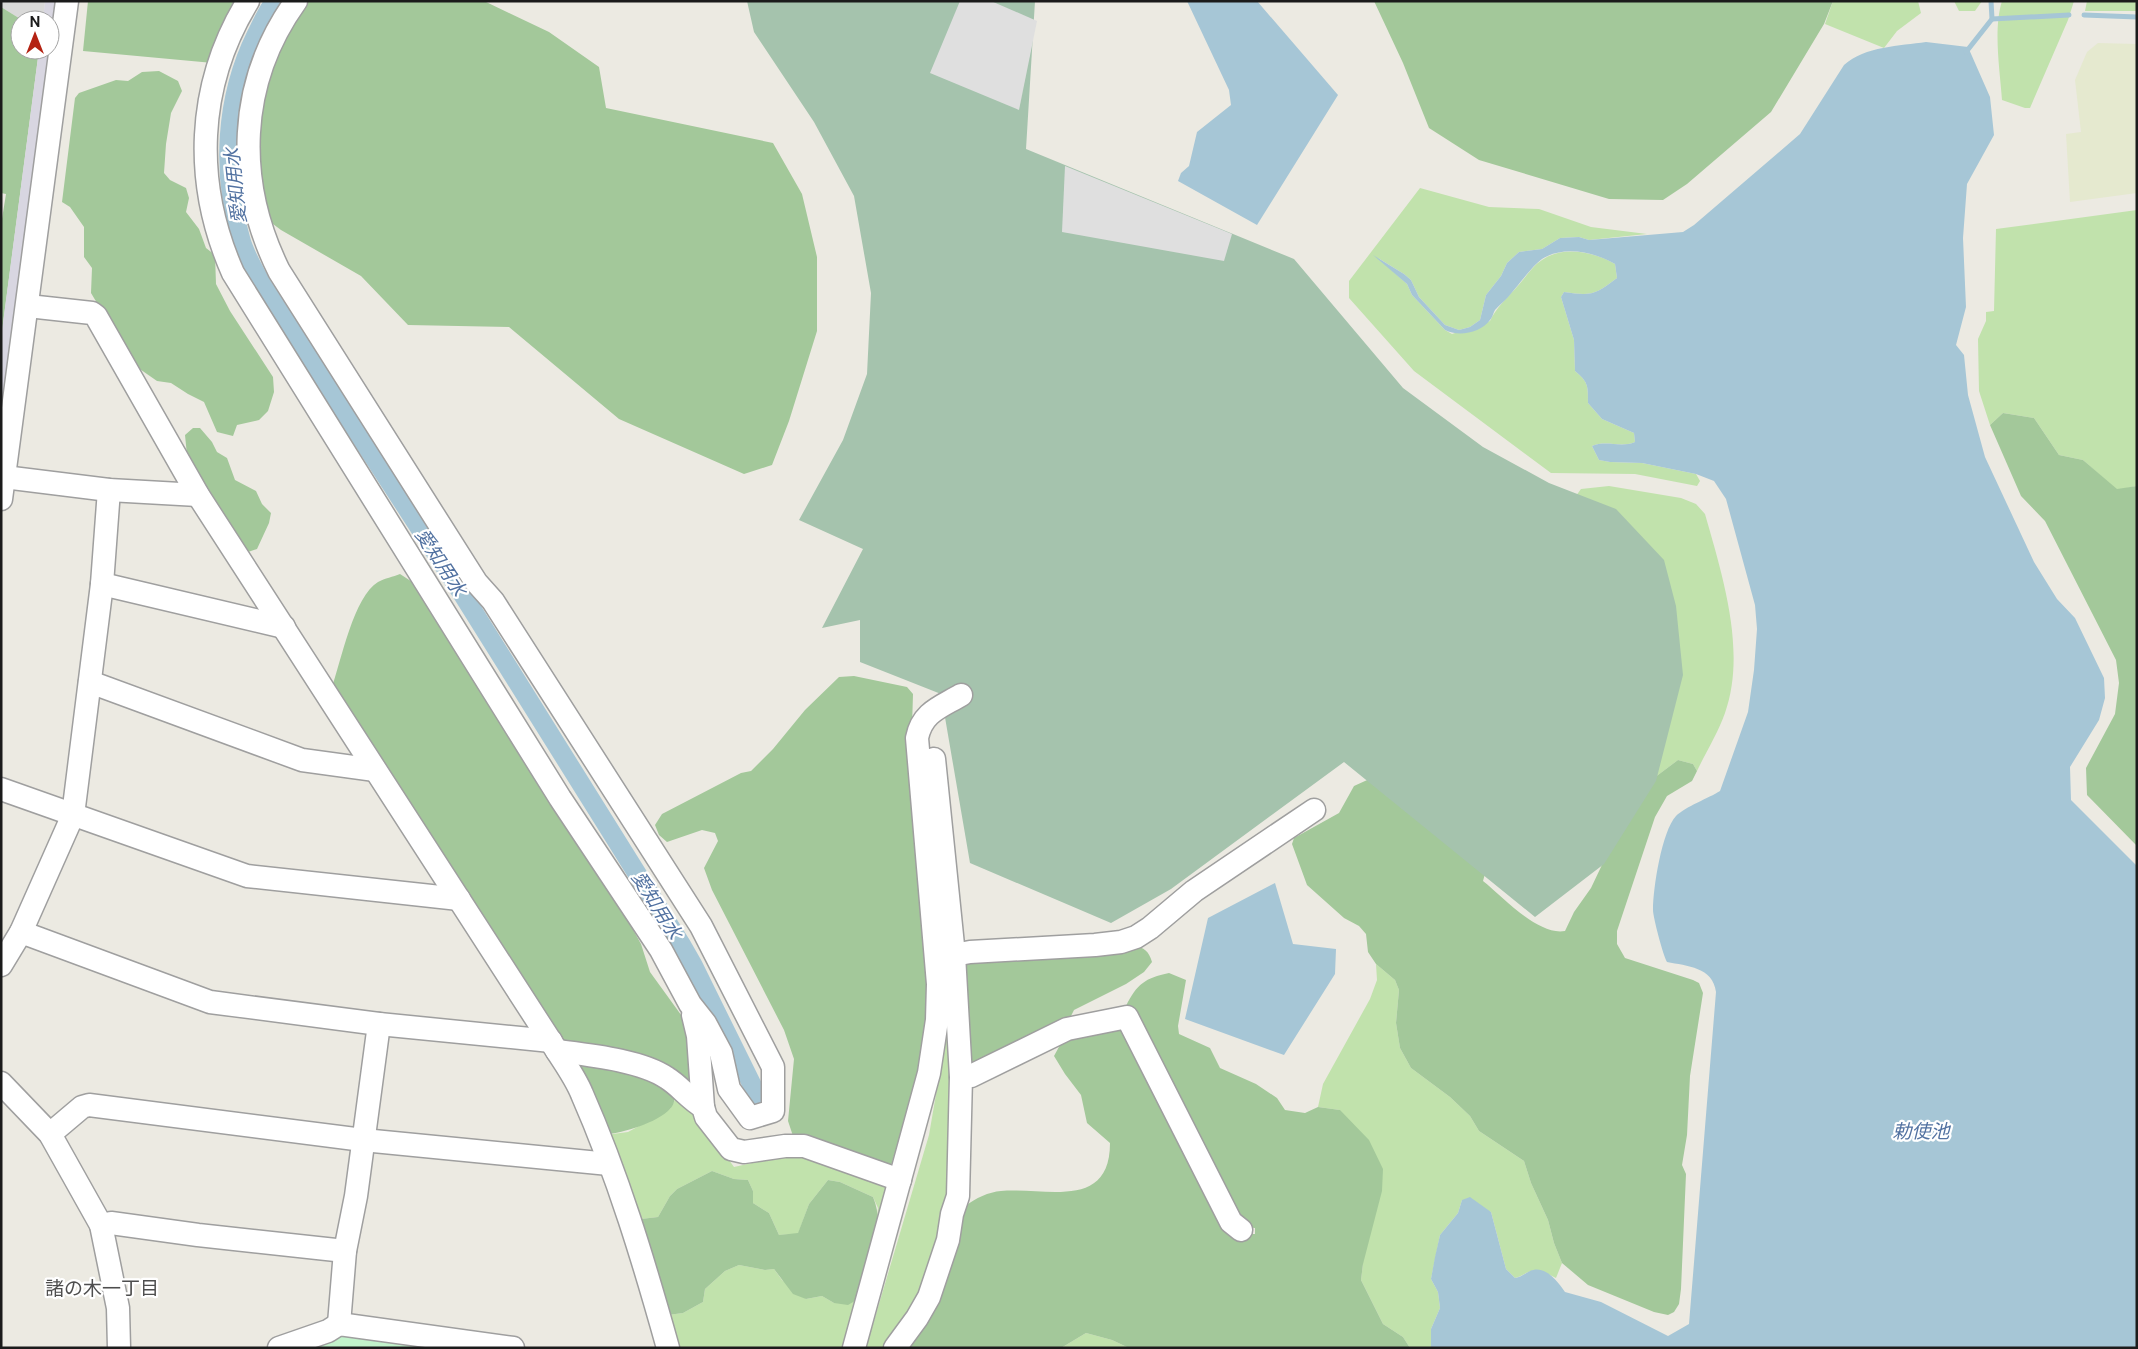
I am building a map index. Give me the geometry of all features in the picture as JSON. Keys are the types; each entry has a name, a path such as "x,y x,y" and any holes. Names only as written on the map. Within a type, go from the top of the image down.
{"street":[{"path":"1,499 67,1"},
{"path":"248,1 234,24 217,70 207,117 205,168 210,203 217,233 229,265 560,798 661,950 690,1004 705,1023 721,1053 729,1089 750,1118 773,1111 773,1067 701,926 493,602 471,573 284,279 266,244 253,197 250,161 251,108 258,77 271,43 282,21 296,1"},
{"path":"28,306 92,313 96,316 198,495 554,1046 582,1093 609,1164 641,1253 668,1348"},
{"path":"4,477 109,490 198,495"},
{"path":"1,965 21,932 73,815 102,584 109,490"},
{"path":"102,584 284,627"},
{"path":"90,682 302,760 375,770"},
{"path":"854,1348 929,1073 936,1020 938,984 917,738 919,727 928,714 961,695 951,714 941,720 931,736 942,822 954,955 962,1077 958,1196 952,1214 948,1240 929,1297 896,1348"},
{"path":"1,789 247,876 459,899"},
{"path":"954,955 970,952 1095,945 1121,942 1136,937 1150,928 1194,891 1314,810"},
{"path":"21,932 210,1002 554,1046 653,1070 666,1077 693,1101 703,1107"},
{"path":"690,1004 698,1036 703,1107 706,1117 731,1149 744,1152 785,1146 804,1146 900,1180"},
{"path":"962,1077 970,1076 1067,1029 1127,1017 1231,1222 1240,1230"},
{"path":"339,1324 345,1251 356,1196 379,1024"},
{"path":"1,1084 50,1134 101,1225 118,1308 119,1348"},
{"path":"50,1134 82,1107 89,1105 363,1140 609,1164"},
{"path":"101,1225 111,1223 198,1235 345,1251"},
{"path":"279,1348 328,1331 339,1324 514,1348"}],"shaded area":[{"path":"1,1 45,1 44,10 10,10 10,13 1,7"},
{"path":"45,1 56,1 55,10 44,10"},
{"path":"960,1 991,1 1037,21 1019,110 930,73"},
{"path":"38,60 48,60 1,415 1,338"},
{"path":"1065,166 1232,234 1224,261 1062,232"}],"green space":[{"path":"88,1 242,1 213,63 83,51"},
{"path":"300,1 484,1 549,32 599,67 606,108 773,143 802,194 817,257 817,331 789,421 772,465 744,474 619,419 509,327 408,325 361,276 281,230 249,206 250,107"},
{"path":"747,1 1035,1 1026,149 1294,259 1403,388 1483,447 1549,483 1616,509 1664,560 1676,606 1683,675 1656,781 1604,864 1535,917 1344,762 1171,889 1111,923 970,863 941,694 860,662 860,620 822,628 863,549 799,520 843,440 867,374 871,293 854,196 814,122 754,32"},
{"path":"1374,1 1833,1 1824,24 1771,112 1687,184 1663,200 1609,199 1479,160 1429,128 1403,63"},
{"path":"1833,1 1918,1 1921,13 1897,31 1884,48 1825,24"},
{"path":"1954,1 1982,1 1975,11 1959,11"},
{"path":"2002,1 2074,1 2068,20 2030,108 2002,100 1998,24"},
{"path":"2087,1 2137,1 2137,11 2085,11"},
{"path":"1,7 10,13 10,60 38,60 1,339 1,225 6,194 1,193"},
{"path":"2098,43 2137,44 2137,193 2070,202 2066,134 2081,132 2075,80 2087,52"},
{"path":"159,71 178,81 182,91 171,113 164,173 170,180 186,188 189,198 186,212 199,229 206,248 215,255 216,284 230,311 273,377 274,392 268,411 259,420 237,425 233,436 217,432 204,402 171,383 157,381 134,365 91,293 92,268 84,257 84,227 70,207 62,202 75,98 79,93 116,80 128,81 142,72"},
{"path":"1420,188 1489,207 1539,209 1591,227 1647,234 1589,240 1579,237 1560,238 1542,249 1519,252 1507,263 1501,276 1486,295 1480,320 1470,327 1459,330 1445,325 1419,297 1411,280 1378,258 1407,284 1412,295 1445,330 1452,334 1490,321 1498,308 1531,269 1550,255 1579,252 1598,256 1615,264 1617,278 1603,288 1587,294 1564,292 1561,297 1574,340 1575,371 1583,378 1586,384 1588,403 1602,419 1634,433 1635,442 1630,444 1597,444 1592,446 1599,460 1642,463 1696,474 1700,481 1697,486 1635,474 1551,473 1414,371 1349,298 1349,281"},
{"path":"2137,210 2137,486 2117,490 2083,460 2059,455 2034,418 2003,413 1990,425 1979,391 1978,339 1986,321 1986,312 1994,311 1996,229"},
{"path":"2003,413 2034,418 2059,455 2083,460 2117,489 2137,486 2137,846 2087,795 2086,768 2115,714 2119,683 2116,660 2045,521 2021,496 1990,425"},
{"path":"193,428 200,428 212,442 217,452 227,458 235,480 256,491 262,504 271,513 269,523 257,549 248,552 187,455 185,435"},
{"path":"1609,486 1681,498 1696,504 1705,514 1725,587 1730,613 1734,664 1731,689 1725,713 1715,735 1697,771 1693,764 1678,760 1646,784 1573,500 1581,489"},
{"path":"400,574 423,589 598,866 641,944 650,972 684,1019 689,1030 697,1097 563,1048 332,687 349,630 362,601 370,589 378,582"},
{"path":"854,676 907,687 913,694 912,727 928,937 926,1048 890,1169 793,1136 788,1121 794,1059 784,1030 712,890 704,868 718,841 715,833 702,830 667,842 659,835 655,825 662,814 741,773 751,771 773,749 805,710 839,677"},
{"path":"1678,760 1693,764 1697,771 1692,781 1667,796 1655,817 1617,931 1617,944 1625,958 1693,980 1699,983 1703,993 1690,1076 1687,1135 1682,1165 1686,1174 1681,1289 1679,1304 1674,1312 1668,1315 1654,1312 1588,1285 1562,1263 1548,1220 1531,1183 1524,1161 1479,1131 1470,1116 1450,1097 1411,1068 1400,1048 1396,1023 1399,990 1395,980 1376,964 1368,952 1366,934 1359,926 1344,918 1307,885 1292,844 1294,838 1339,813 1354,786 1376,776 1486,870 1483,881 1521,914 1544,928 1565,931 1574,912 1591,888 1620,827 1646,784"},
{"path":"1134,945 1146,950 1151,958 1152,962 1144,972 1126,984 1074,1010 1068,1022 969,1069 961,966 972,957"},
{"path":"950,959 954,1187 925,1295 890,1348 866,1348 929,1135 945,1042"},
{"path":"1376,964 1395,980 1399,990 1396,1023 1400,1048 1411,1068 1450,1097 1470,1116 1479,1131 1524,1161 1531,1183 1548,1220 1562,1263 1556,1278 1537,1270 1515,1278 1506,1269 1491,1212 1462,1200 1458,1213 1440,1235 1431,1279 1438,1292 1440,1308 1431,1329 1430,1348 1410,1348 1403,1337 1383,1324 1361,1280 1363,1264 1340,1110 1318,1107 1323,1084 1370,999 1377,980"},
{"path":"1169,973 1186,980 1178,1026 1179,1034 1210,1048 1220,1068 1256,1084 1277,1098 1285,1110 1305,1113 1318,1107 1340,1110 1369,1140 1383,1169 1382,1191 1363,1264 1361,1280 1383,1324 1403,1337 1410,1348 1129,1348 1112,1340 1086,1333 1061,1348 903,1348 966,1206 978,1198 996,1192 1072,1191 1087,1187 1099,1179 1107,1164 1110,1143 1087,1123 1081,1095 1054,1056 1060,1045 1077,1037 1127,1025 1238,1234 1255,1234 1255,1228 1245,1227 1233,1220 1126,1006 1134,992 1143,983 1154,977"},
{"path":"568,1057 610,1064 675,1090 673,1105 664,1114 649,1123 605,1135"},
{"path":"675,1090 700,1119 734,1167 791,1154 808,1155 886,1183 888,1192 874,1248 878,1208 873,1197 840,1182 828,1180 809,1204 798,1234 779,1235 769,1213 753,1203 753,1191 748,1180 734,1179 712,1171 677,1189 670,1196 658,1217 641,1219 605,1135 628,1132 670,1109 675,1100"},
{"path":"712,1171 734,1179 748,1180 753,1191 753,1203 769,1213 779,1235 798,1233 809,1204 828,1180 840,1182 873,1197 877,1209 877,1235 871,1262 858,1299 848,1305 834,1303 822,1296 806,1299 793,1294 774,1269 765,1270 739,1265 725,1271 705,1289 703,1302 683,1313 668,1315 641,1219 658,1217 670,1196 677,1189"},
{"path":"739,1265 765,1270 774,1269 782,1280 806,1299 822,1296 834,1303 858,1299 844,1348 678,1348 668,1315 683,1313 703,1302 705,1289 725,1271"},
{"path":"1086,1333 1112,1340 1129,1348 1061,1348"},
{"path":"344,1334 465,1348 304,1348"}],"water":[{"path":"1187,1 1257,1 1338,95 1257,225 1178,181 1181,173 1189,166 1197,132 1231,105 1229,90"},
{"name":"勅使池","path":"1926,42 1968,47 1990,97 1994,135 1967,184 1963,238 1966,307 1956,345 1964,355 1968,395 1985,457 2034,562 2057,599 2075,618 2104,678 2105,698 2099,720 2070,767 2071,800 2137,866 2137,1348 1431,1348 1431,1329 1440,1308 1438,1292 1431,1279 1440,1235 1458,1213 1462,1200 1470,1197 1491,1212 1506,1269 1515,1278 1536,1269 1541,1270 1550,1275 1565,1292 1601,1302 1668,1336 1689,1324 1716,992 1710,977 1698,969 1667,962 1655,920 1653,900 1659,860 1671,823 1680,813 1720,791 1748,712 1757,629 1755,605 1726,499 1714,481 1696,474 1642,463 1599,460 1592,446 1597,444 1630,444 1635,442 1634,433 1602,419 1588,403 1586,384 1583,378 1575,371 1574,340 1561,297 1564,292 1587,294 1603,288 1617,278 1615,264 1588,253 1569,251 1551,255 1542,259 1534,266 1495,310 1492,318 1486,324 1475,331 1456,333 1445,330 1412,295 1407,284 1373,255 1411,280 1419,297 1445,325 1459,330 1470,327 1480,320 1486,295 1501,276 1507,263 1519,252 1542,249 1560,238 1579,237 1589,240 1683,232 1694,225 1800,134 1844,65 1852,59 1872,50"},
{"path":"1275,883 1293,944 1336,949 1335,974 1284,1055 1185,1019 1208,918"}],"waterway":[{"name":"愛知用水","path":"275,1 256,35 246,59 232,110 229,136 229,162 235,214 241,240 250,263 262,285 463,595 681,944 761,1103"},
{"path":"1966,52 1992,19 1991,1"},
{"path":"1992,19 2069,15"},
{"path":"2084,15 2137,17"}],"district":[{"name":"諸の木一丁目","path":"102,1288"}]}
